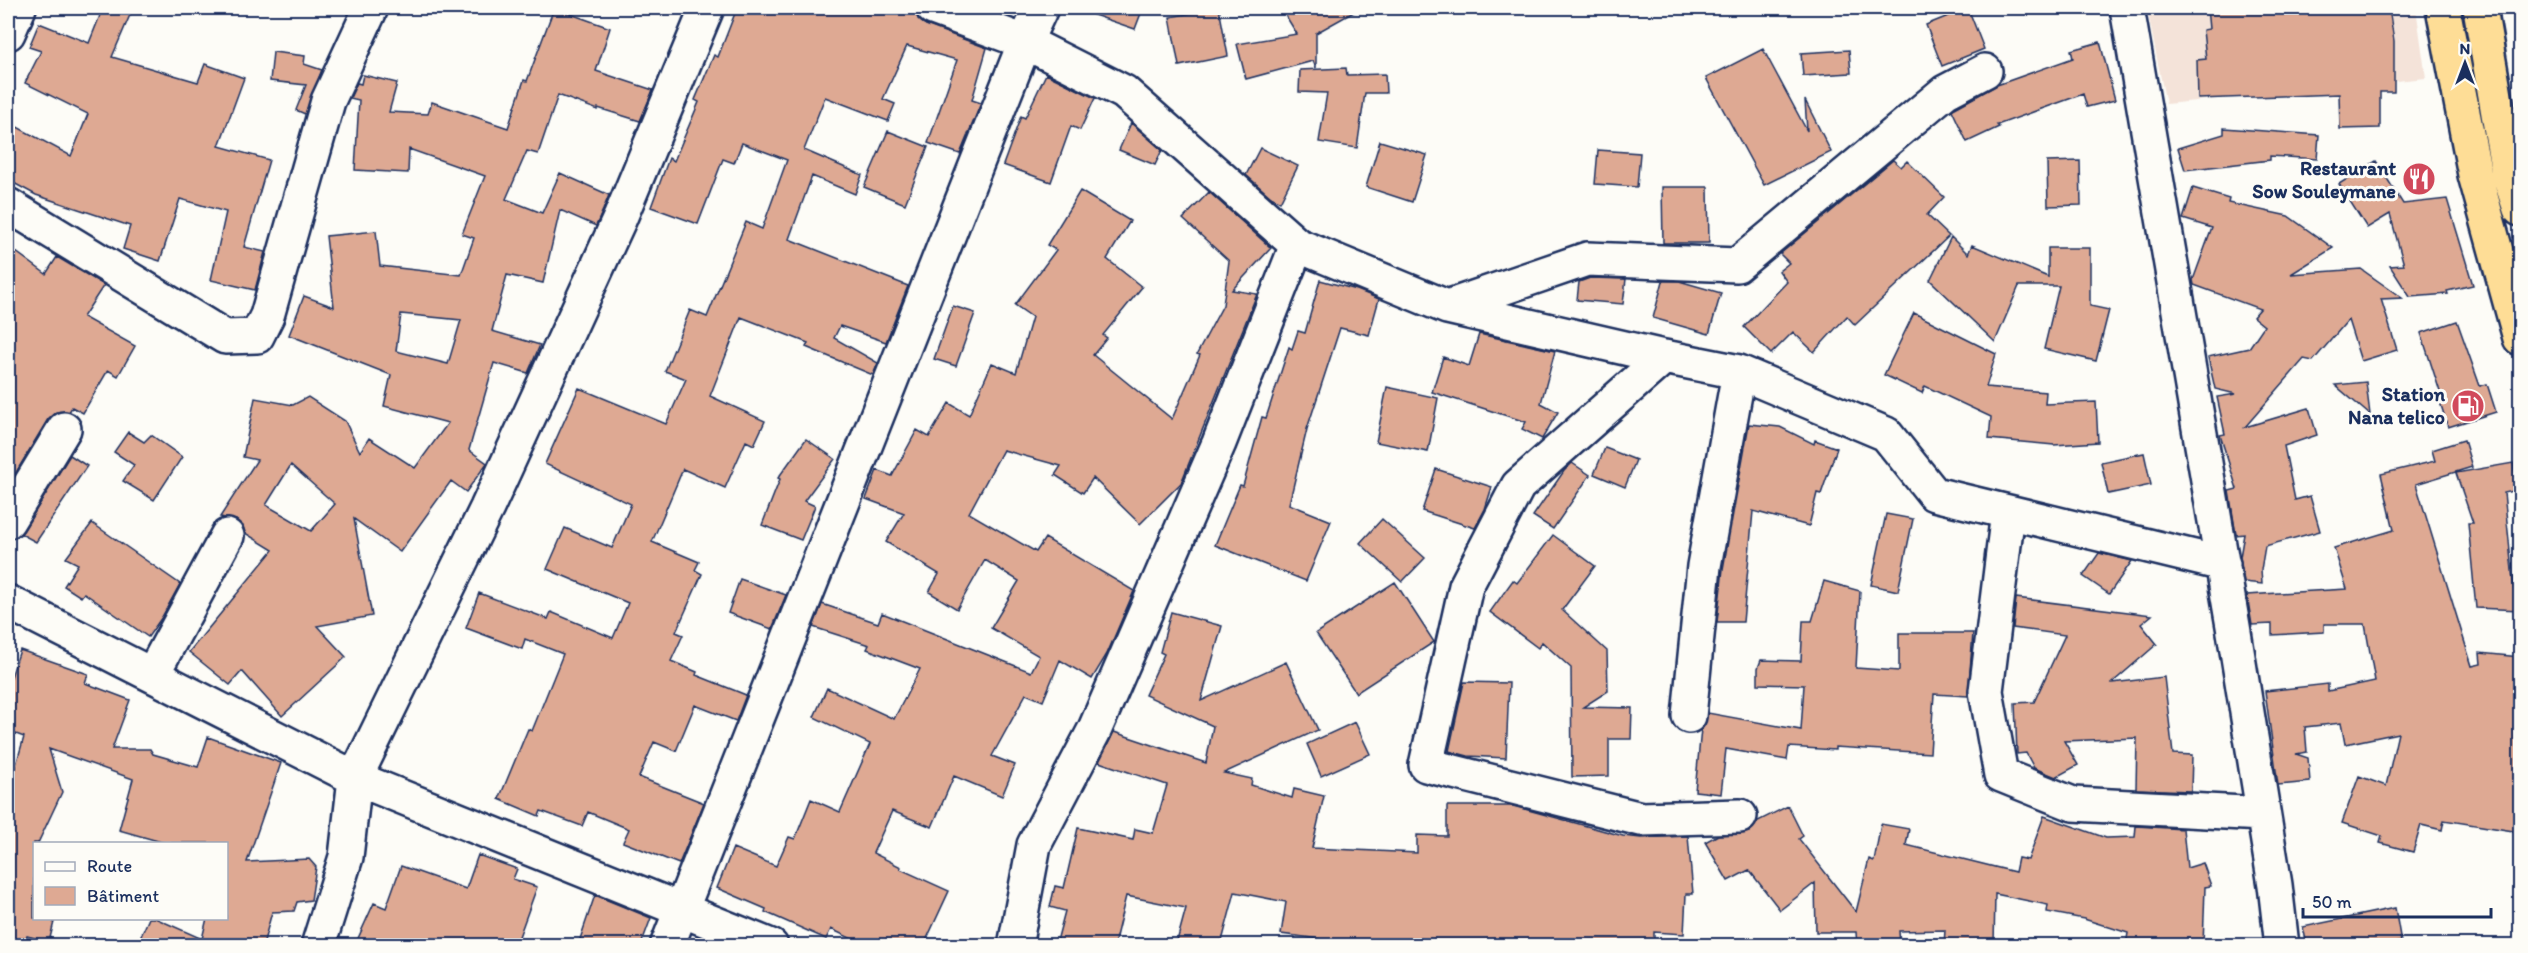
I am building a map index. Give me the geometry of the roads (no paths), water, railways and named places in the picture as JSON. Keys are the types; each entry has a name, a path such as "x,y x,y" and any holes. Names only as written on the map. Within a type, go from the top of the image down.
{"highway":[{"path":"2443,8 2475,175 2520,338"},
{"path":"2480,8 2508,172 2520,209"}],"street":[{"path":"8,33 19,8"},
{"path":"8,205 225,337 257,336 267,316 328,101 371,8"},
{"path":"318,945 346,857 355,778 487,508 620,218 707,8"},
{"path":"933,8 1025,42 1124,92 1297,245 1447,307 1739,372 1886,434 1934,494 2223,564"},
{"path":"667,945 1025,42 1041,8"},
{"path":"2127,8 2223,564 2282,945"},
{"path":"1447,307 1587,259 1737,265 1945,92 1985,71"},
{"path":"1015,945 1034,845 1094,731 1219,444 1297,245"},
{"path":"1664,357 1518,486 1466,586 1426,765 1641,819 1740,816"},
{"path":"1689,716 1704,566 1739,372"},
{"path":"8,521 64,429"},
{"path":"2008,512 1986,691 2001,775 2073,804 2263,814"},
{"path":"153,674 228,536"},
{"path":"8,602 355,778 771,945"}],"place":[{"name":"Restaurant Sow Souleymane","path":"2419,179"},
{"name":"Station Nana telico","path":"2468,406"}]}
